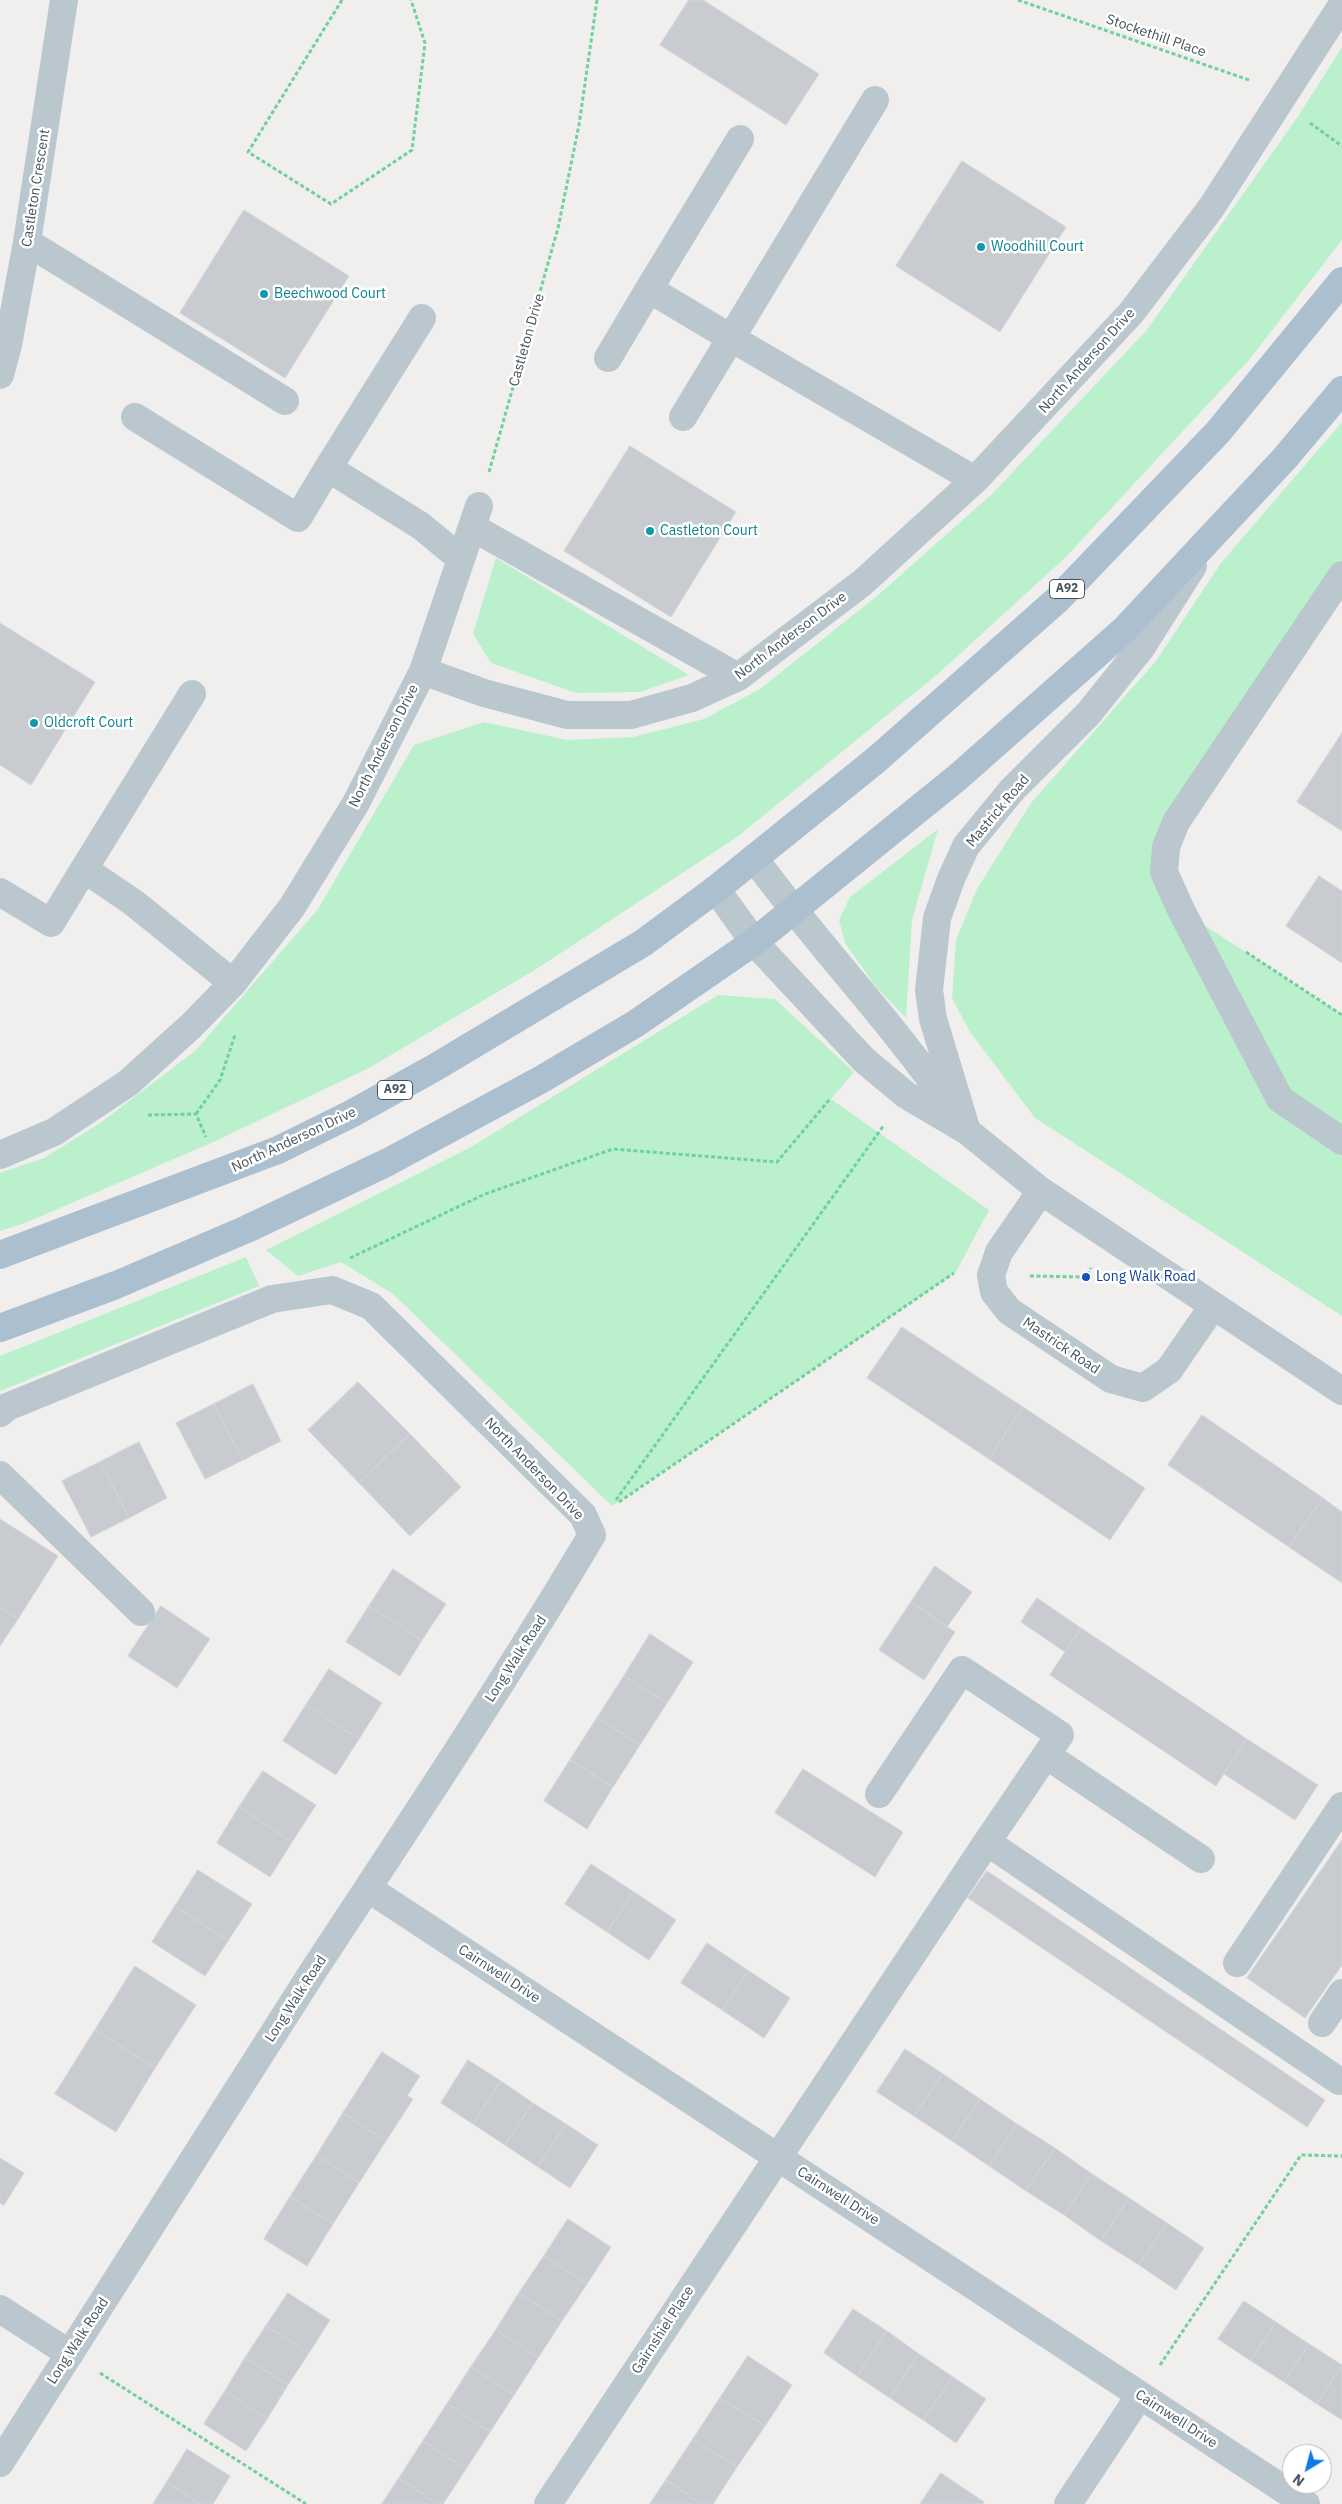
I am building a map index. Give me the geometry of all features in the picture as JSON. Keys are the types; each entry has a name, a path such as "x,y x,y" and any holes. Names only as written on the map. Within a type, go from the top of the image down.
{"main road":[{"name":"North Anderson Drive","path":"0,1255 222,1173 278,1150 351,1114 434,1068 643,943 716,889 876,760 1057,600 1140,516 1218,432 1342,281"},
{"path":"0,1328 116,1285 247,1229 388,1162 542,1079 635,1024 754,942 875,846 1027,717 1124,630 1285,458 1342,390"}],"street":[{"name":"Castleton Crescent","path":"0,375 8,345 27,242 64,0"},
{"name":"North Anderson Drive","path":"0,1155 54,1132 128,1083 191,1026 233,983 292,906 356,803 423,671 484,693 567,715 630,715 692,698 738,677 862,583 975,480 1131,313 1211,208 1342,5"},
{"path":"683,417 875,100"},
{"path":"608,358 740,139"},
{"path":"27,242 285,401"},
{"path":"649,290 975,480"},
{"path":"135,417 298,518 422,318"},
{"path":"328,468 421,526 461,559"},
{"path":"423,671 475,517 738,677"},
{"name":"Mastrick Road","path":"967,1131 933,1020 928,990 936,918 951,879 966,846 1012,790 1088,714 1141,648 1209,541"},
{"path":"1342,575 1176,822 1166,847 1164,872 1181,910 1280,1099 1342,1141"},
{"path":"0,892 51,923 192,694"},
{"path":"754,858 793,910 928,1074 967,1131"},
{"path":"84,868 141,908 233,983"},
{"path":"716,889 754,942 864,1060 906,1095 967,1131 1041,1191 1342,1391"},
{"path":"991,1275 999,1252 1041,1191"},
{"name":"Mastrick Road","path":"991,1275 994,1292 1009,1311 1110,1379 1143,1388 1169,1370 1213,1306"},
{"name":"North Anderson Drive","path":"0,1413 8,1408 272,1299 332,1290 371,1306 583,1515 592,1535"},
{"path":"0,1475 141,1612"},
{"name":"Long Walk Road","path":"0,2463 313,1972 369,1889 554,1599 592,1535"},
{"name":"Gairnshiel Place","path":"548,2504 1060,1735 962,1670 878,1794"},
{"path":"1046,1755 1201,1859"},
{"path":"1237,1963 1342,1806"},
{"path":"987,1842 1338,2081"},
{"name":"Cairnwell Drive","path":"369,1889 1306,2504"},
{"path":"1322,2023 1342,1993"},
{"path":"0,2309 70,2354"},
{"path":"1068,2504 1140,2395"}],"path":[{"path":"342,0 248,152 331,204 412,150 424,42 412,0"},
{"name":"Castleton Drive","path":"475,517 558,228 579,125 596,0"},
{"name":"Stockethill Place","path":"1018,0 1286,93"},
{"path":"1239,948 1342,1015"},
{"path":"341,1262 485,1194 613,1148 777,1162 830,1099"},
{"path":"884,1125 612,1506 956,1272 991,1275 1086,1277 1092,1268"},
{"path":"1140,2395 1301,2155 1342,2156"},
{"path":"70,2354 306,2504"}],"green space":[{"path":"1342,47 1342,240 1249,360 1066,557 939,673 737,837 538,968 369,1068 209,1144 25,1223 0,1231 0,1173 44,1158 100,1123 195,1051 318,909 414,745 484,722 567,740 633,737 704,719 760,689 877,596 992,494 1146,331 1299,115"},
{"path":"1342,422 1342,575 1166,847 1181,910 1342,1015 1342,1316 1035,1118 970,1032 952,998 956,940 977,889 1031,803 1156,661 1221,563"},
{"path":"496,558 689,675 640,692 576,693 491,663 473,634"},
{"path":"938,829 912,920 906,1018 876,987 845,943 839,920 850,897"},
{"path":"718,995 775,999 854,1072 831,1099 989,1210 956,1272 612,1506 393,1294 341,1262 298,1276 266,1250 471,1147"},
{"path":"246,1257 259,1286 0,1391 0,1356"}],"building":[{"path":"689,0 703,0 819,74 786,125 660,45"},
{"name":"Woodhill Court","path":"962,161 1066,227 1000,332 896,266"},
{"name":"Beechwood Court","path":"244,210 349,276 285,378 180,313"},
{"name":"Castleton Court","path":"630,446 736,512 671,617 564,551"},
{"name":"Oldcroft Court","path":"0,623 95,682 31,785 0,765"},
{"path":"1342,733 1342,831 1297,802"},
{"path":"1319,876 1342,891 1342,963 1286,926"},
{"path":"902,1327 1023,1407 989,1459 867,1378"},
{"path":"358,1382 410,1434 359,1483 308,1430"},
{"path":"253,1384 281,1441 243,1460 214,1404"},
{"path":"214,1404 243,1460 205,1479 176,1423"},
{"path":"1023,1407 1145,1488 1110,1540 989,1459"},
{"path":"1202,1415 1323,1498 1289,1547 1168,1465"},
{"path":"410,1434 461,1487 410,1536 359,1483"},
{"path":"139,1442 167,1498 129,1518 100,1462"},
{"path":"100,1462 129,1518 91,1537 62,1481"},
{"path":"1323,1498 1342,1512 1342,1583 1289,1547"},
{"path":"0,1519 58,1556 18,1619 0,1608"},
{"path":"935,1566 972,1592 947,1627 911,1602"},
{"path":"393,1569 446,1604 422,1640 369,1606"},
{"path":"1037,1598 1081,1628 1065,1652 1021,1622"},
{"path":"911,1602 955,1632 924,1680 879,1650"},
{"path":"161,1606 210,1639 177,1688 128,1656"},
{"path":"369,1606 422,1640 400,1676 346,1642"},
{"path":"0,1608 18,1619 0,1646"},
{"path":"1081,1628 1247,1739 1216,1786 1050,1675"},
{"path":"650,1634 693,1662 667,1703 624,1676"},
{"path":"329,1669 382,1703 359,1739 306,1705"},
{"path":"624,1676 667,1703 640,1745 597,1718"},
{"path":"306,1705 359,1739 336,1775 283,1741"},
{"path":"597,1718 640,1745 613,1787 570,1760"},
{"path":"1247,1739 1318,1785 1295,1820 1224,1774"},
{"path":"570,1760 613,1787 587,1829 544,1801"},
{"path":"803,1769 903,1832 875,1877 775,1813"},
{"path":"263,1771 316,1805 292,1842 239,1807"},
{"path":"239,1807 292,1842 270,1877 217,1843"},
{"path":"1342,1840 1342,1965 1305,2018 1247,1978"},
{"path":"591,1864 634,1892 607,1932 565,1904"},
{"path":"198,1870 252,1904 228,1941 175,1906"},
{"path":"987,1871 1325,2100 1307,2127 968,1898"},
{"path":"634,1892 676,1920 649,1960 607,1932"},
{"path":"175,1906 228,1941 205,1976 152,1942"},
{"path":"707,1943 749,1971 722,2010 681,1983"},
{"path":"135,1966 196,2005 155,2068 95,2030"},
{"path":"749,1971 790,1998 764,2038 722,2010"},
{"path":"95,2030 155,2068 116,2132 55,2094"},
{"path":"905,2049 943,2074 914,2116 877,2092"},
{"path":"382,2052 420,2076 407,2096 413,2099 386,2141 343,2113"},
{"path":"468,2060 501,2081 473,2124 441,2103"},
{"path":"943,2074 980,2099 952,2141 914,2116"},
{"path":"501,2081 533,2103 505,2145 473,2124"},
{"path":"980,2099 1017,2124 989,2166 952,2141"},
{"path":"533,2103 566,2124 538,2167 505,2145"},
{"path":"343,2113 386,2141 359,2183 317,2155"},
{"path":"566,2124 598,2145 570,2188 538,2167"},
{"path":"1017,2124 1055,2148 1026,2191 989,2166"},
{"path":"1055,2148 1092,2174 1064,2215 1026,2191"},
{"path":"317,2155 359,2183 333,2224 290,2197"},
{"path":"0,2158 24,2173 4,2205 0,2203"},
{"path":"1092,2174 1129,2198 1101,2241 1064,2215"},
{"path":"290,2197 333,2224 307,2266 264,2239"},
{"path":"1129,2198 1167,2223 1139,2265 1101,2241"},
{"path":"568,2219 611,2247 587,2284 544,2256"},
{"path":"1167,2223 1204,2248 1176,2290 1139,2265"},
{"path":"544,2256 587,2284 562,2321 519,2293"},
{"path":"288,2293 330,2320 309,2353 266,2326"},
{"path":"519,2293 562,2321 538,2358 496,2330"},
{"path":"1244,2301 1276,2322 1251,2361 1218,2339"},
{"path":"853,2309 887,2331 857,2376 824,2353"},
{"path":"1276,2322 1309,2344 1284,2382 1251,2361"},
{"path":"266,2326 309,2353 288,2385 245,2358"},
{"path":"496,2330 538,2358 514,2395 471,2367"},
{"path":"887,2331 919,2354 890,2398 857,2376"},
{"path":"1309,2344 1342,2365 1317,2404 1284,2382"},
{"path":"919,2354 953,2377 923,2420 890,2398"},
{"path":"748,2356 792,2385 765,2426 720,2398"},
{"path":"245,2358 288,2385 267,2419 225,2391"},
{"path":"1342,2365 1342,2420 1317,2404"},
{"path":"471,2367 514,2395 490,2432 447,2404"},
{"path":"953,2377 986,2399 956,2443 923,2420"},
{"path":"225,2391 267,2419 246,2451 204,2424"},
{"path":"720,2398 765,2426 737,2467 693,2439"},
{"path":"447,2404 490,2432 466,2469 423,2441"},
{"path":"693,2439 737,2467 713,2504 702,2504 666,2480"},
{"path":"423,2441 466,2469 443,2504 438,2504 399,2478"},
{"path":"187,2449 230,2476 213,2504 200,2504 167,2482"},
{"path":"941,2473 984,2502 983,2504 920,2504"},
{"path":"399,2478 438,2504 382,2504"},
{"path":"666,2480 702,2504 650,2504"},
{"path":"167,2482 200,2504 153,2504"}],"place":[{"name":"Woodhill Court","path":"981,247"},
{"name":"Beechwood Court","path":"264,294"},
{"name":"Castleton Court","path":"650,531"},
{"name":"Oldcroft Court","path":"34,723"},
{"name":"Long Walk Road","path":"1086,1277"}]}
